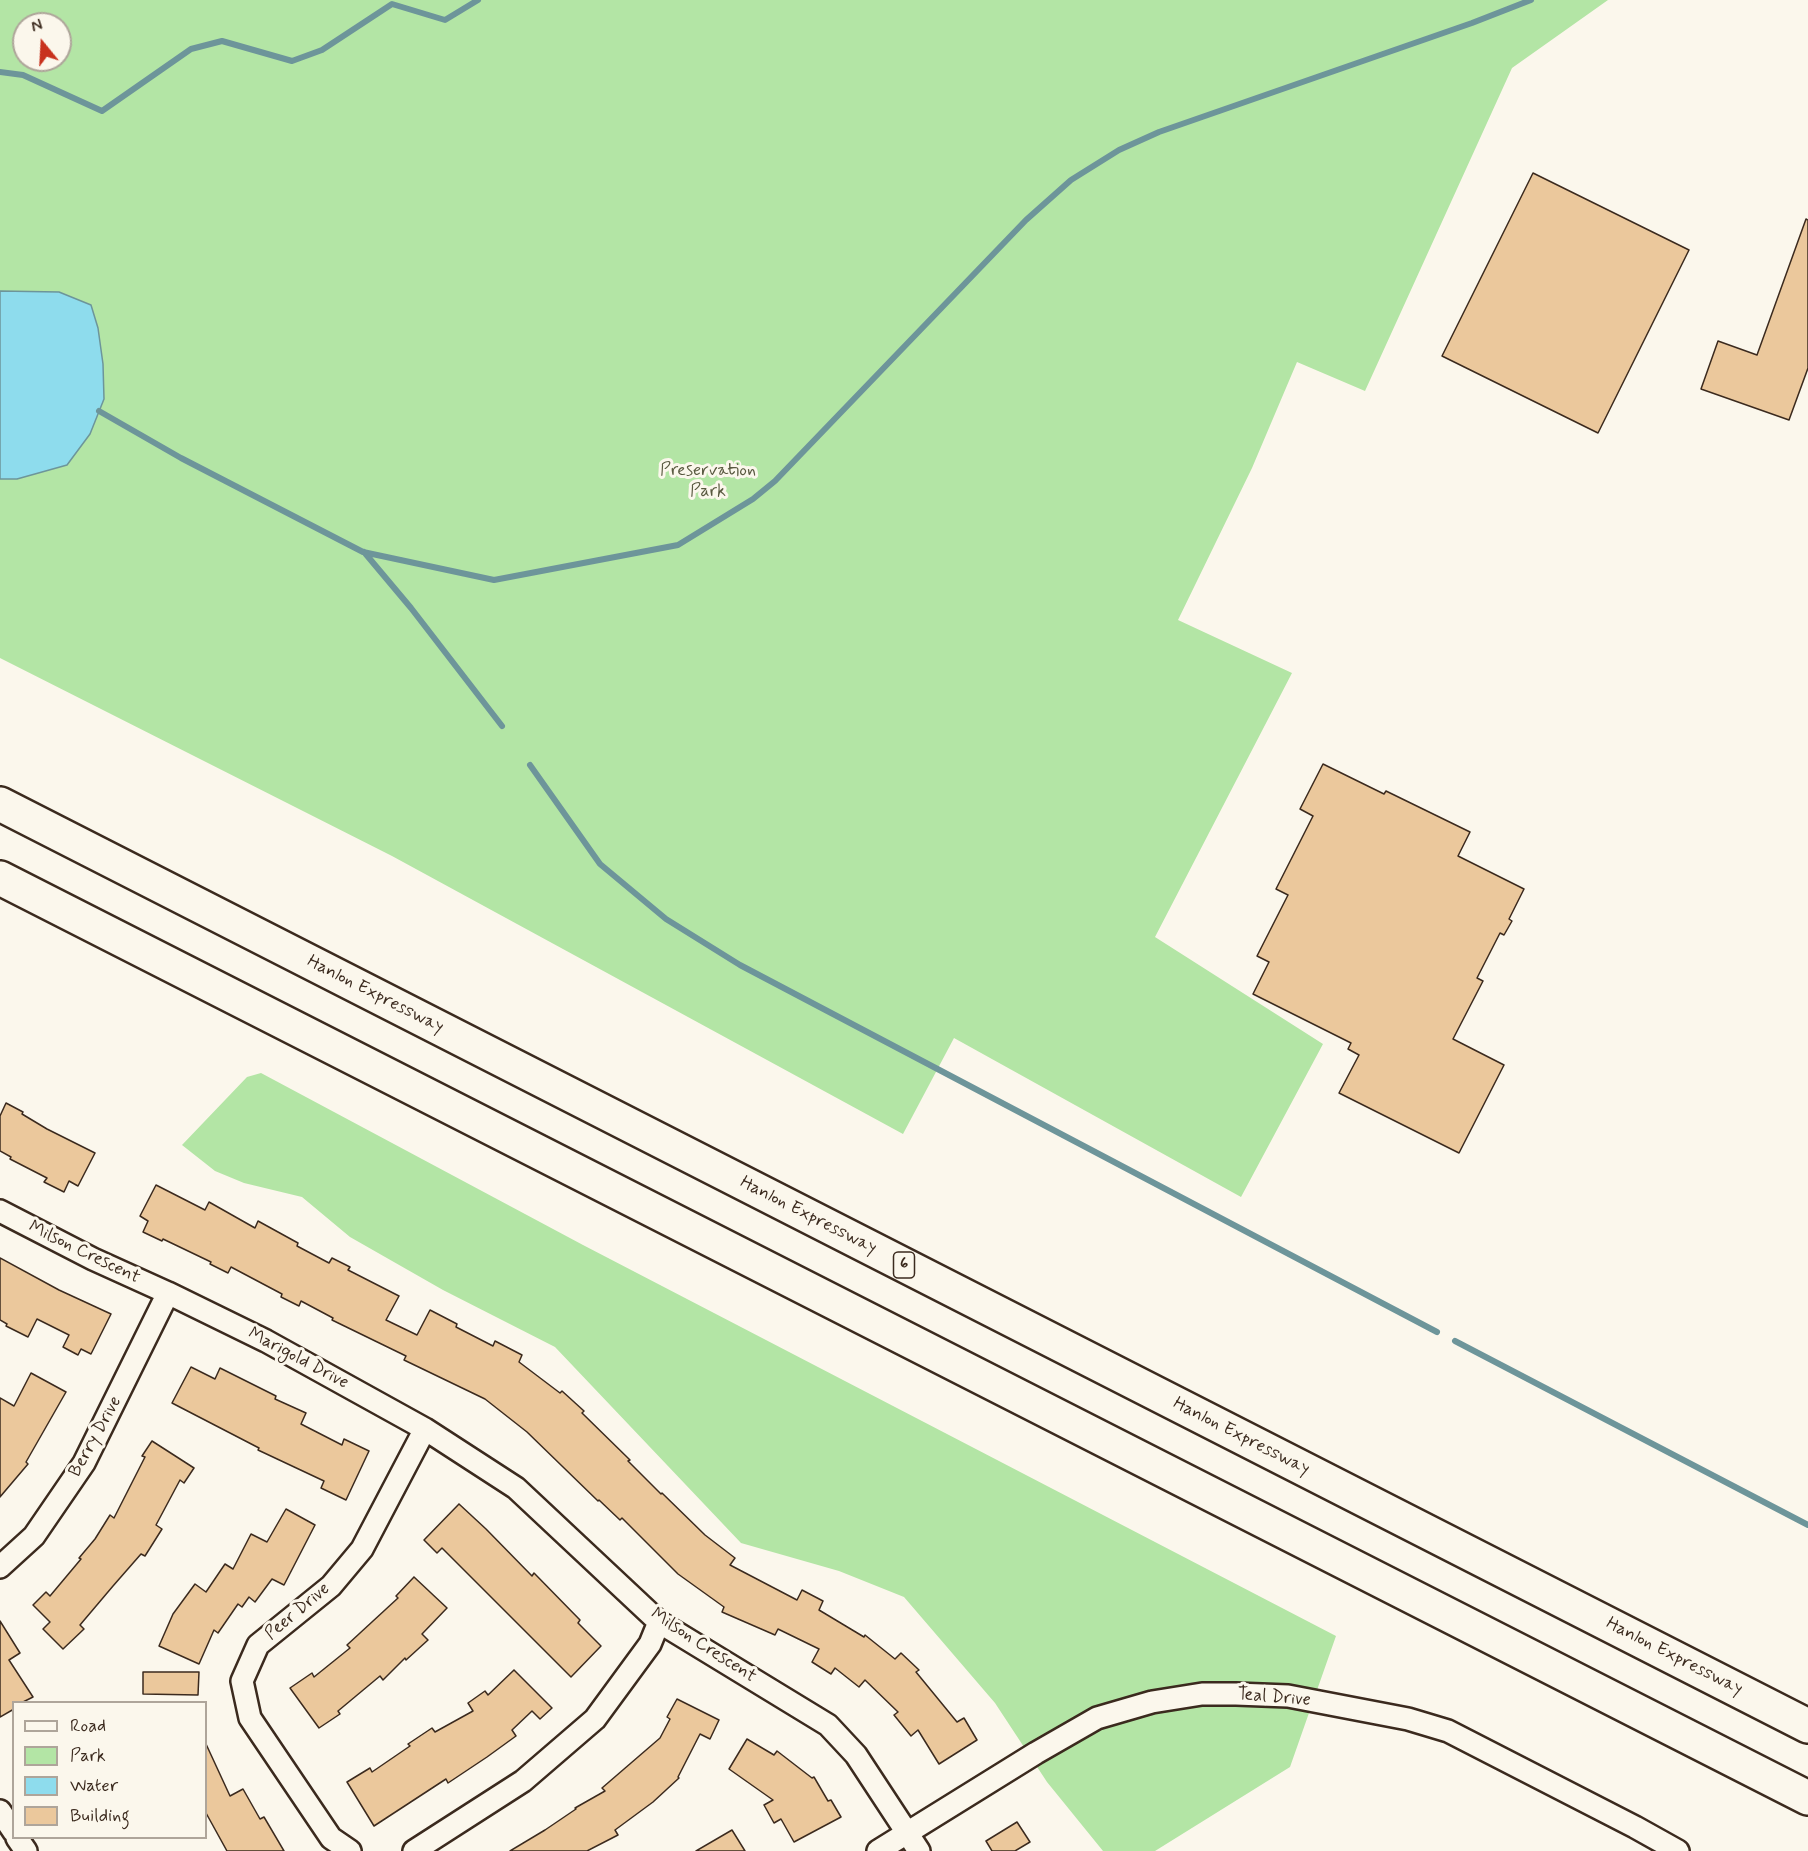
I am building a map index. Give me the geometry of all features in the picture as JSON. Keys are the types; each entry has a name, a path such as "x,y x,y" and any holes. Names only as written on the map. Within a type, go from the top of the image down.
{"highway":[{"name":"Hanlon Expressway","path":"0,804 1808,1726"},
{"path":"0,878 1808,1798"}],"street":[{"name":"Milson Crescent","path":"0,1211 93,1259 168,1293"},
{"name":"Marigold Drive","path":"168,1293 266,1341 425,1430"},
{"name":"Berry Drive","path":"0,1566 34,1536 84,1463 168,1293"},
{"name":"Milson Crescent","path":"425,1430 516,1488 659,1622 828,1725 856,1755 919,1851"},
{"name":"Peer Drive","path":"350,1851 331,1838 250,1718 242,1681 258,1645 331,1586 362,1549 425,1430"},
{"path":"414,1851 523,1781 595,1719 650,1644 659,1622"},
{"name":"Teal Drive","path":"878,1851 1097,1718 1152,1702 1202,1694 1288,1696 1408,1719 1448,1731 1678,1851"},
{"path":"0,1811 12,1829"}],"green space":[{"name":"Preservation Park","path":"0,0 1608,0 1512,68 1365,391 1297,362 1252,468 1178,620 1292,673 1155,937 1323,1044 1241,1197 954,1038 903,1134 392,856 0,658"},
{"path":"261,1073 583,1245 1336,1636 1290,1767 1155,1851 1103,1851 1047,1782 995,1703 904,1597 839,1571 741,1543 555,1347 443,1290 350,1237 302,1197 244,1183 215,1171 182,1145 247,1077"}],"water":[{"path":"0,291 59,292 91,305 98,328 103,364 104,399 90,434 67,465 17,479 0,479"}],"building":[{"path":"1533,173 1689,250 1598,433 1442,356"},
{"path":"1806,219 1808,220 1808,368 1789,420 1701,389 1718,341 1757,355"},
{"path":"1323,764 1384,794 1386,791 1470,832 1458,856 1524,889 1509,919 1512,921 1504,935 1500,933 1477,978 1483,981 1453,1039 1504,1065 1459,1153 1339,1093 1359,1055 1348,1049 1351,1043 1253,994 1269,962 1257,956 1288,895 1276,889 1313,816 1300,809"},
{"path":"6,1103 47,1129 95,1153 78,1186 69,1181 64,1192 44,1182 47,1178 10,1159 11,1157 0,1151 0,1116"},
{"path":"156,1185 205,1210 209,1202 255,1228 258,1221 329,1263 332,1258 350,1267 348,1270 399,1296 386,1320 417,1335 430,1310 457,1324 456,1327 493,1346 495,1341 522,1355 519,1362 560,1393 562,1391 584,1411 582,1413 661,1494 705,1535 735,1558 730,1565 797,1600 802,1590 823,1601 819,1610 864,1637 865,1635 895,1659 901,1653 919,1670 916,1672 957,1722 964,1718 977,1740 939,1764 918,1730 911,1736 894,1715 898,1712 865,1680 859,1687 835,1668 831,1674 812,1662 819,1649 778,1629 775,1635 722,1612 724,1607 678,1574 622,1518 620,1520 598,1501 527,1432 485,1399 404,1360 406,1356 332,1320 333,1318 301,1301 299,1306 281,1297 282,1294 231,1267 228,1273 210,1264 211,1262 143,1232 148,1221 140,1216"},
{"path":"0,1258 59,1290 111,1314 91,1354 81,1349 78,1355 63,1347 69,1335 37,1319 28,1337 6,1326 7,1324 0,1320"},
{"path":"191,1367 215,1379 220,1368 276,1396 275,1399 306,1413 301,1424 342,1445 344,1439 369,1451 346,1500 321,1488 324,1481 258,1450 259,1448 172,1403"},
{"path":"31,1373 66,1392 26,1462 28,1464 0,1497 0,1398 14,1406"},
{"path":"152,1441 194,1468 184,1483 180,1480 156,1525 162,1529 145,1556 141,1554 80,1625 84,1629 63,1649 43,1629 50,1622 33,1605 46,1592 50,1596 81,1559 79,1558 95,1539 110,1515 114,1518 145,1457 142,1456"},
{"path":"459,1504 532,1576 534,1573 580,1620 578,1623 601,1646 571,1677 442,1548 437,1553 424,1540"},
{"path":"286,1509 315,1525 284,1585 272,1579 255,1602 249,1597 242,1607 238,1604 218,1633 214,1630 199,1664 159,1646 173,1614 195,1584 206,1592 225,1564 233,1569 251,1534 267,1542"},
{"path":"414,1577 447,1608 422,1634 428,1640 406,1660 405,1658 383,1680 380,1676 338,1711 340,1714 319,1728 290,1688 312,1673 314,1677 350,1648 347,1645 398,1598 396,1596"},
{"path":"0,1621 20,1653 9,1660 33,1697 25,1701 12,1701 12,1710 0,1717"},
{"path":"514,1670 552,1708 540,1719 532,1711 512,1730 516,1736 448,1783 446,1779 374,1826 347,1782 370,1768 372,1772 432,1728 435,1732 473,1711 468,1703 485,1691 488,1695"},
{"path":"143,1672 199,1672 198,1695 143,1694"},
{"path":"677,1699 719,1720 710,1739 700,1734 679,1778 653,1802 615,1830 618,1835 587,1851 510,1851 605,1791 602,1788 660,1738 670,1719 667,1717"},
{"path":"747,1739 774,1755 777,1751 812,1778 814,1777 828,1801 831,1800 841,1817 794,1842 781,1819 774,1823 764,1805 773,1800 729,1769"},
{"path":"207,1746 230,1796 243,1789 260,1819 264,1817 284,1851 227,1851 207,1815"},
{"path":"1017,1822 1030,1842 1015,1851 992,1851 986,1841"},
{"path":"732,1830 745,1851 696,1851"}],"waterway":[{"path":"0,72 23,75 102,111 191,49 222,41 292,61 322,50 392,4 445,20 478,0"},
{"path":"99,411 181,458 363,552 494,580 678,545 753,499 775,481 1026,220 1071,180 1119,150 1159,132 1472,23 1531,0"},
{"path":"364,552 411,608 502,726"},
{"path":"530,765 600,864 666,919 740,965 1437,1332"},
{"path":"1455,1341 1808,1525"}]}
